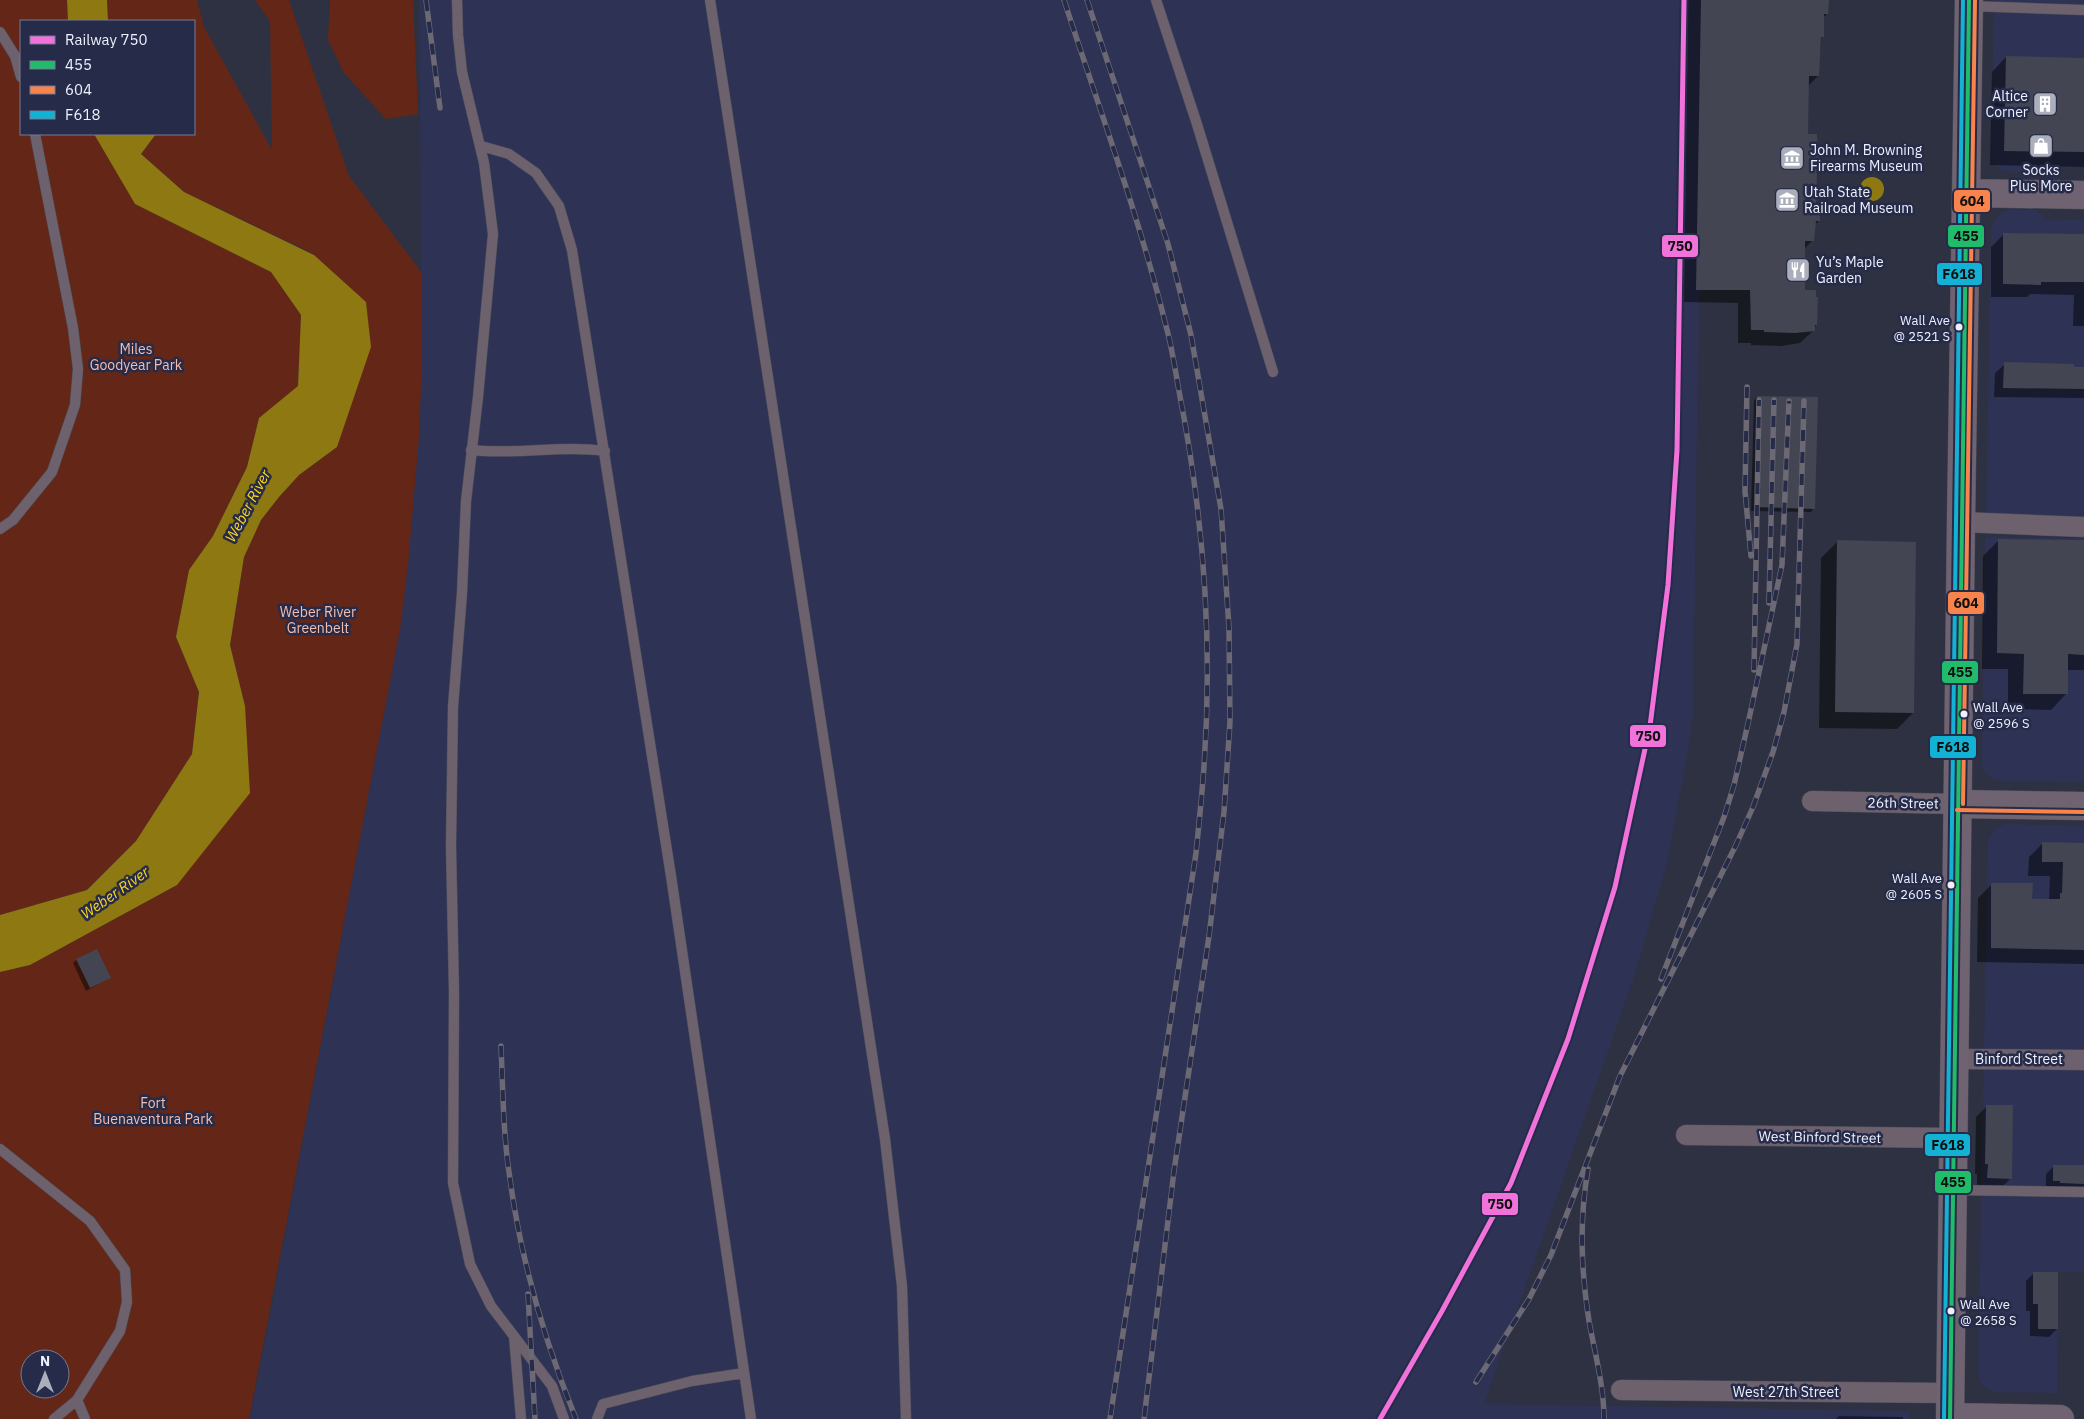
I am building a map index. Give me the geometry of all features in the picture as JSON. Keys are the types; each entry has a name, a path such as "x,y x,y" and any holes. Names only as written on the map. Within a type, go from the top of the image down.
{"main road":[{"path":"1969,3 1960,522 1950,1410 2060,1419"},
{"path":"1966,193 2084,194"},
{"name":"26th Street","path":"1958,804 2084,806"}],"street":[{"path":"1960,522 2084,527"},
{"name":"26th Street","path":"1812,801 1958,804"},
{"name":"Binford Street","path":"1954,1059 2084,1060"},
{"name":"West Binford Street","path":"1686,1135 1953,1138"},
{"name":"West 27th Street","path":"1621,1390 1950,1410"}],"lane":[{"path":"457,0 462,72 481,146 493,234 478,397 471,450 453,707 451,846 454,992 453,1183 470,1264 491,1306 552,1386 564,1419"},
{"path":"710,0 885,1139 902,1286 906,1419"},
{"path":"1156,0 1196,121 1273,372"},
{"path":"1969,3 2026,4 2084,10"},
{"path":"0,32 15,56 20,73"},
{"path":"0,529 13,520 52,472 75,405 78,369 73,328 35,135"},
{"path":"481,146 508,154 536,173 559,206 572,250 673,886 751,1419"},
{"path":"471,450 494,453 583,448 605,451"},
{"path":"0,1149 90,1221 125,1270 127,1302 120,1331 77,1400 54,1419"},
{"path":"1953,1190 2084,1192"},
{"path":"514,1335 521,1419"},
{"path":"597,1419 603,1404 692,1381 744,1373"},
{"path":"77,1400 85,1419"}],"shaded area":[{"path":"419,0 1703,0 1693,715 1666,867 1633,980 1484,1404 1910,1411 1910,1419 250,1419 400,629 408,565 419,436 422,360"},
{"path":"1994,0 2084,0 2084,167 2046,167 2038,173 2003,171 1993,164 1991,159"},
{"path":"2008,210 2037,210 2045,219 2084,220 2084,520 1986,518 1991,228 1999,214"},
{"path":"1985,537 2084,538 2084,782 2002,781 1990,778 1982,768"},
{"path":"2005,824 2084,826 2084,1272 2058,1272 2057,1393 1994,1392 1983,1387 1978,1375 1988,840 1995,829"}],"green space":[{"name":"Miles Goodyear Park","path":"0,0 67,0 68,20 20,20 20,135 95,135 135,204 271,272 301,315 298,387 259,418 247,467 213,536 189,570 176,637 199,692 192,754 136,841 87,890 0,915"},
{"path":"107,0 197,0 204,27 272,150 270,21 255,0 289,0 349,176 422,273 422,360 419,436 408,565 400,629 249,1419 0,1419 0,972 30,965 177,885 245,706 230,645 244,557 261,520 279,497 299,475 337,447 314,254 184,192 141,154 155,135 195,135 195,20 108,20"},
{"path":"330,0 413,0 418,114 386,119 344,73 328,40"}],"water":[{"path":"67,0 107,0 108,20 68,20"},
{"name":"Weber River","path":"95,135 155,135 141,154 184,192 314,255 366,302 371,347 337,447 299,475 279,497 261,520 244,557 230,645 245,706 250,793 177,885 30,965 0,972 0,915 87,890 136,841 192,754 199,692 176,637 189,570 213,536 247,467 259,418 298,386 301,315 271,272 135,204"},
{"path":"1872,177 1880,181 1884,189 1880,197 1872,201 1864,197 1860,189 1864,181"}],"building":[{"path":"1701,0 1829,0 1828,14 1824,14 1824,37 1821,37 1819,76 1809,76 1808,134 1817,134 1818,155 1821,155 1821,170 1817,170 1816,207 1820,207 1820,221 1816,221 1814,241 1805,241 1805,290 1816,290 1816,297 1818,297 1815,331 1795,333 1751,330 1750,290 1696,290"},
{"name":"Altice Corner","path":"2006,56 2084,58 2084,152 2004,151"},
{"path":"2003,233 2084,234 2084,282 2041,282 2041,285 2003,284"},
{"path":"2004,362 2074,364 2074,367 2084,367 2084,389 2003,388"},
{"path":"1757,396 1818,397 1815,509 1755,507"},
{"path":"1998,539 2084,540 2084,655 2068,654 2068,694 2023,694 2024,654 1997,653"},
{"path":"1837,540 1916,542 1914,713 1835,712"},
{"path":"2042,842 2084,843 2084,950 1991,948 1991,883 2033,883 2032,899 2060,899 2060,893 2062,893 2063,862 2042,862"},
{"path":"97,949 111,978 90,988 76,959"},
{"path":"1986,1105 2013,1105 2012,1179 1987,1178 1988,1164 1985,1164"},
{"path":"2053,1165 2084,1165 2084,1184 2053,1181"},
{"path":"2033,1272 2058,1272 2058,1329 2038,1329 2038,1304 2033,1304"}],"railway":[{"path":"426,0 440,108"},
{"path":"1064,0 1144,244 1170,342 1187,437 1200,530 1206,625 1206,719 1196,853 1110,1419"},
{"path":"1087,0 1168,244 1191,335 1221,509 1229,628 1230,722 1224,812 1209,936 1174,1171 1144,1419"},
{"path":"1747,387 1745,491 1751,556"},
{"path":"1754,670 1759,400"},
{"path":"1769,603 1774,400"},
{"path":"1661,979 1724,817 1734,785 1749,719 1782,565 1789,401"},
{"path":"1476,1382 1529,1299 1551,1255 1620,1076 1736,845 1753,807 1773,752 1784,712 1797,644 1804,401"},
{"path":"501,1046 506,1146 521,1240 544,1331 576,1419"},
{"path":"1588,1169 1582,1227 1584,1283 1589,1321 1601,1382 1604,1419"},
{"path":"528,1294 535,1419"}],"rail line":[{"name":"750","path":"1380,1419 1442,1311 1511,1183 1568,1039 1615,887 1650,726 1668,585 1677,450 1684,0"}],"transit line":[{"name":"F618","path":"1944,1419 1963,0"},
{"name":"455","path":"1950,1419 1969,0"},
{"name":"604","path":"1963,804 1975,0"},
{"name":"604","path":"1957,810 2084,812"}],"place":[{"name":"Altice Corner","path":"2045,104"},
{"name":"Socks Plus More","path":"2041,146"},
{"name":"John M. Browning Firearms Museum","path":"1792,158"},
{"name":"Utah State Railroad Museum","path":"1787,200"},
{"name":"Yu’s Maple Garden","path":"1798,270"},
{"name":"Wall Ave @ 2521 S","path":"1959,327"},
{"name":"Wall Ave @ 2596 S","path":"1964,714"},
{"name":"Wall Ave @ 2605 S","path":"1951,885"},
{"name":"Wall Ave @ 2658 S","path":"1951,1311"}],"park label":[{"name":"Weber River Greenbelt","path":"318,620"},
{"name":"Fort Buenaventura Park","path":"153,1112"}]}
